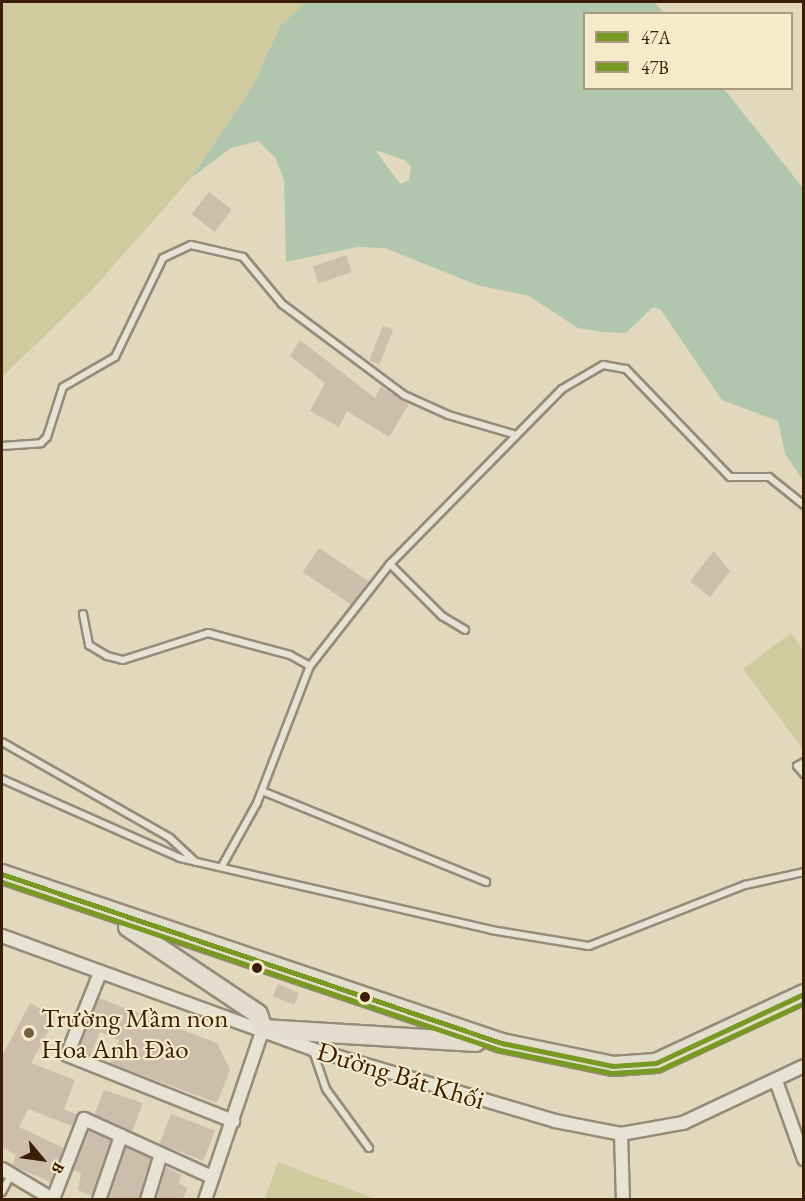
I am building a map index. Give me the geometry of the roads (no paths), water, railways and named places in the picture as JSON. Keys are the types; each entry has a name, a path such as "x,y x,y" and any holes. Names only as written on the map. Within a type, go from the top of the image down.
{"main road":[{"path":"2,874 106,912 502,1043 613,1066 656,1063 804,994"},
{"path":"106,912 258,1014 263,1029 502,1043"}],"street":[{"name":"Đường Bát Khối","path":"2,936 100,973 263,1029 312,1049 555,1121 621,1134 682,1123 804,1066"},
{"path":"100,973 67,1055 233,1121"},
{"path":"205,1200 263,1029"},
{"path":"776,1081 804,1159"},
{"path":"6,1172 53,1199 84,1119 212,1178"},
{"path":"621,1134 623,1200"},
{"path":"99,1200 121,1136"},
{"path":"147,1200 161,1154"}],"lane":[{"path":"2,446 41,443 47,437 63,387 115,357 163,258 190,246 243,257 282,304 404,394 448,415 513,434"},
{"path":"222,866 262,791 310,666 390,564 513,434 562,389 603,365 626,369 730,477 769,477 804,505"},
{"path":"390,564 442,616 465,630"},
{"path":"83,614 88,645 107,656 123,660 208,633 290,655 310,666"},
{"path":"2,742 170,838 196,862"},
{"path":"804,762 797,766 804,774"},
{"path":"2,779 196,862 222,866 491,930 589,946 745,885 804,872"},
{"path":"262,791 486,882"},
{"path":"312,1049 326,1089 369,1148"},
{"path":"2,1192 6,1172"}],"place":[{"name":"Trường Mầm non Hoa Anh Đào","path":"29,1033"}]}
